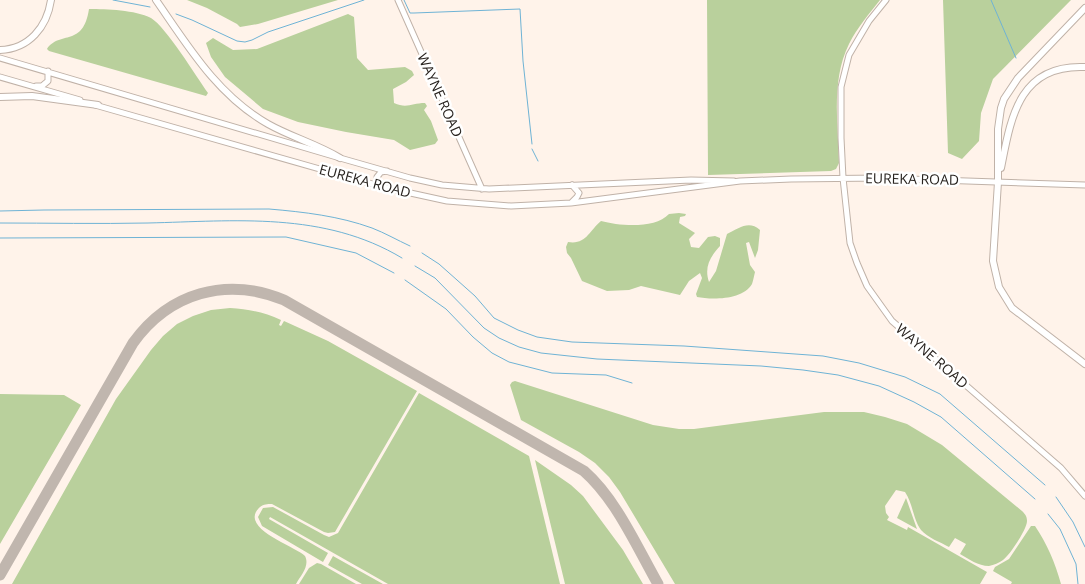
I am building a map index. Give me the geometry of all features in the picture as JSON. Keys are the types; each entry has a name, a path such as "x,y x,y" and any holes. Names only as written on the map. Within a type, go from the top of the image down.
{"highway":[{"path":"0,50 22,44 37,33 48,15 51,0"},
{"path":"156,0 206,71 234,99 267,123 326,149 340,158"},
{"path":"1085,8 1018,78 1004,99 998,129 998,182 993,262 999,287 1007,301 1016,311 1085,364"},
{"path":"998,182 1013,115 1025,91 1034,82 1050,72 1085,67"},
{"path":"0,97 32,96 98,106"}],"main road":[{"name":"WAYNE ROAD","path":"398,0 482,189"},
{"name":"WAYNE ROAD","path":"886,0 869,21 849,54 840,87 843,178 850,243 857,263 882,309 902,332 1061,468 1085,496"},
{"name":"EUREKA ROAD","path":"0,58 387,171 430,182 482,189 711,179 740,181 843,178 1085,185"},
{"path":"0,76 42,86 48,81 48,71"},
{"name":"EUREKA ROAD","path":"0,76 98,106 383,187 415,195 465,203 511,206 571,203 740,181"},
{"path":"383,187 378,183 377,177 381,172 387,171"},
{"path":"571,203 578,193 572,185"}],"green space":[{"path":"187,0 338,0 258,24 240,27 207,8"},
{"path":"707,0 880,0 863,21 843,58 837,102 839,163 836,169 831,171 708,175"},
{"path":"943,0 1071,0 993,79 981,113 979,141 962,159 948,153"},
{"path":"89,9 129,12 151,18 165,31 181,52 208,93 206,96 47,49 58,40 77,34 86,21"},
{"path":"348,14 354,17 357,58 368,70 405,67 412,71 414,75 393,89 394,103 406,106 425,103 427,106 424,110 431,121 438,140 435,144 410,150 394,140 298,122 263,109 225,77 211,57 206,43 213,38 233,50 257,49"},
{"path":"669,214 686,214 680,217 679,223 695,233 689,239 691,247 699,248 708,237 715,236 720,238 720,246 713,254 708,267 709,282 716,271 727,234 748,225 760,230 758,250 755,258 749,242 746,243 750,265 755,272 752,284 748,289 727,298 697,297 696,294 702,278 700,273 689,281 680,295 641,286 629,290 607,291 582,281 567,253 566,247 568,242 583,239 601,221 637,225 655,222"},
{"path":"230,308 250,310 268,315 281,320 279,325 281,326 284,321 328,341 417,391 335,532 324,532 272,504 260,507 255,515 256,522 261,529 305,556 306,567 296,584 12,584 116,399 151,350 177,324 211,310"},
{"path":"515,381 653,425 679,429 694,429 824,412 864,412 885,417 907,424 942,445 1022,511 1027,518 1026,525 1018,542 1003,560 989,566 981,565 960,554 966,544 955,538 949,547 924,533 918,526 905,492 896,490 885,506 889,517 887,520 907,530 908,527 987,572 980,584 675,584 609,477 595,463 579,452 521,420 510,385"},
{"path":"419,393 529,456 560,584 388,584 270,517 269,519 328,553 323,562 262,526 258,517 263,508 273,507 329,537 338,533"},
{"path":"0,394 64,395 81,405 0,544"},
{"path":"535,460 571,485 583,496 623,550 643,584 565,584"},
{"path":"906,498 917,529 897,518"},
{"path":"1031,526 1035,526 1047,546 1061,584 1011,584 1012,582 993,571 995,567 1009,559"},
{"path":"333,556 383,584 362,584 328,565"},
{"path":"317,563 356,584 299,584 309,568"}],"waterway":[{"path":"113,0 150,7"},
{"path":"176,14 237,41 245,42 268,32 364,0"},
{"path":"404,0 410,13 520,9 523,61 532,144"},
{"path":"991,0 1016,58"},
{"path":"532,149 538,161"},
{"path":"0,211 269,209 347,220 372,228 410,246"},
{"path":"0,223 278,222 342,232 372,243 402,258"},
{"path":"0,238 286,237 356,253 394,273"},
{"path":"422,253 439,264 475,296 494,318 537,337 572,342 684,346 823,356 859,363 905,377 940,394 1045,485"},
{"path":"415,266 435,278 484,328 499,338 519,347 541,353 597,359 761,366 803,370 838,375 879,386 941,417 1035,499"},
{"path":"405,280 446,309 473,337 492,353 509,362 552,373 606,375 632,383"},
{"path":"1056,497 1073,522 1085,547"},
{"path":"1048,514 1060,529 1076,564 1078,584"}],"taxiway":[{"path":"0,575 133,343 147,326 181,301 200,294 220,290 241,290 262,293 284,300 584,471 596,482 616,509 658,584"}]}
